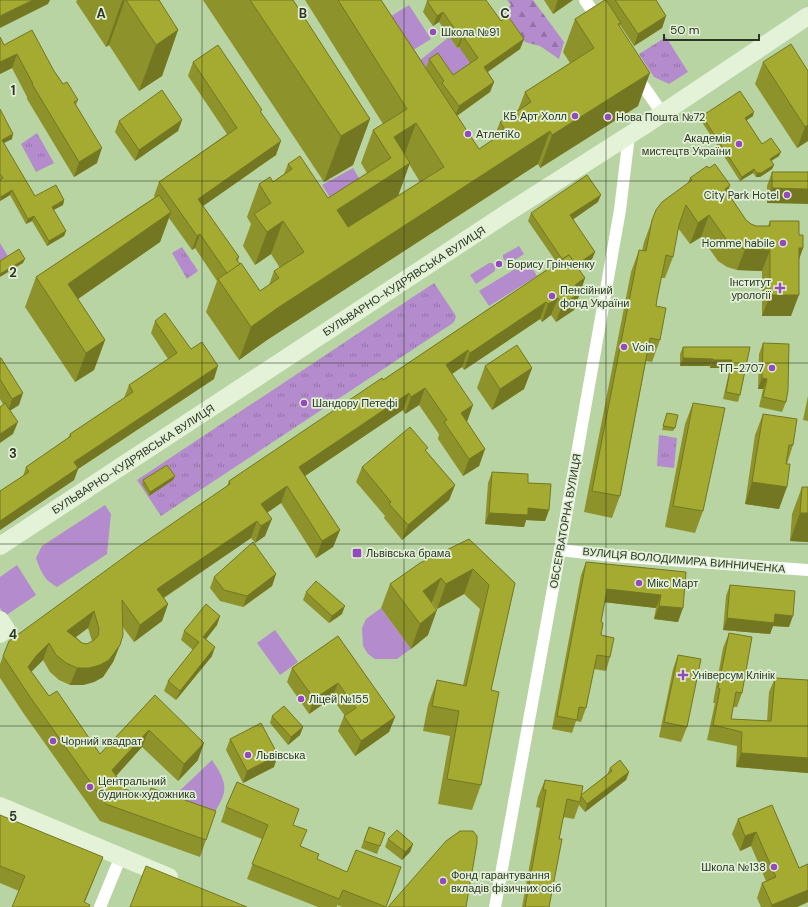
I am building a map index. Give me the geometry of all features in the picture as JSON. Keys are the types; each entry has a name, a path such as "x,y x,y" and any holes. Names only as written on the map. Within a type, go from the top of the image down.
{"main road":[{"name":"БУЛЬВАРНО-КУДРЯВСЬКА ВУЛИЦЯ","path":"0,546 507,213 630,135 808,16"},
{"path":"0,620 6,629 0,634"},
{"path":"0,806 183,883"}],"street":[{"path":"585,0 607,32"},
{"path":"629,65 662,113"},
{"name":"ОБСЕРВАТОРНА ВУЛИЦЯ","path":"495,907 620,210 630,135"},
{"name":"ВУЛИЦЯ ВОЛОДИМИРА ВИННИЧЕНКА","path":"560,550 613,556 808,570"},
{"path":"100,907 121,856"}],"green space":[{"path":"507,0 533,0 564,42 559,59 540,46 525,42 508,24 504,14 511,5"},
{"path":"409,5 431,39 410,52 388,18"},
{"path":"449,37 457,48 463,48 474,69 439,93 414,65"},
{"path":"666,37 688,72 669,84 654,77 639,54"},
{"path":"37,133 54,163 36,172 21,144"},
{"path":"353,168 362,183 332,201 322,185"},
{"path":"0,243 9,258 0,264"},
{"path":"519,246 524,254 513,261 505,261 503,255"},
{"path":"182,247 198,271 187,279 172,253"},
{"path":"528,261 537,276 489,306 479,291"},
{"path":"489,263 494,265 495,271 476,284 470,275"},
{"path":"434,283 456,316 453,323 161,516 137,480"},
{"path":"659,435 677,438 674,468 657,466"},
{"path":"105,505 111,514 107,554 57,587 44,575 36,558 42,546"},
{"path":"17,565 36,595 5,616 0,608 0,577"},
{"path":"381,608 411,649 397,659 375,659 368,654 363,646 362,628 366,619"},
{"path":"275,630 298,662 280,675 257,643"},
{"path":"212,760 224,783 223,797 215,812 169,801"}],"building":[{"path":"0,0 33,0 0,16"},
{"path":"126,0 159,0 178,30 156,45"},
{"path":"250,0 293,0 370,119 341,136"},
{"path":"338,0 381,0 479,149 506,131 500,122 531,102 525,92 594,48 575,19 605,0 621,23 618,24 650,73 552,135 550,131 279,307 251,327 218,279 241,263 260,291 279,278 274,271 304,252 283,221 267,232 254,214 271,203 259,184 270,177 273,182 292,169 288,164 300,156 328,198 391,158 373,130 407,109","holes":["416,123 444,167 348,227 337,210 410,163 394,137"]},
{"path":"486,0 501,21 508,16 524,39 484,67 494,82 459,106 442,83 444,81 429,59 438,53 453,75 478,58 463,36 461,38 443,12 437,16 427,1"},
{"path":"615,0 656,0 666,16 638,34"},
{"path":"32,30 54,71 63,84 67,82 78,100 74,102 102,148 79,162 32,84 17,54 0,62 0,37 4,45"},
{"path":"791,44 808,71 808,125 805,127 763,62"},
{"path":"218,45 281,141 198,199 239,257 236,259 240,264 227,273 200,234 197,236 159,182 237,128 193,62"},
{"path":"162,90 182,120 139,150 119,121"},
{"path":"740,91 754,112 745,118 762,144 771,138 781,152 770,159 774,165 761,173 757,173 754,169 742,177 702,116"},
{"path":"0,109 13,134 2,140 35,196 56,185 64,200 52,207 66,231 49,241 34,216 28,219 12,190 1,197 0,196 0,180 3,178 0,174"},
{"path":"715,164 730,185 725,189 746,220 751,224 756,226 770,226 770,221 799,221 799,235 803,235 803,248 799,248 799,295 770,295 770,250 745,249 735,245 726,239 709,215 698,223 686,205 679,225 673,257 666,255 656,306 666,308 660,340 650,338 620,496 592,491 639,250 646,251 652,220 656,210 662,202 692,180 690,178 707,166 709,168"},
{"path":"772,172 808,172 808,189 772,188"},
{"path":"587,175 601,195 570,215 595,252 576,265 569,255 562,259 531,213"},
{"path":"159,195 171,212 68,284 105,340 86,353 36,277"},
{"path":"19,249 25,259 0,274 0,261"},
{"path":"569,255 585,278 575,285 580,293 562,305 558,298 548,304 546,302 470,353 468,350 446,365 473,405 461,413 485,449 469,459 444,422 447,420 425,388 411,397 409,393 299,467 340,530 322,541 287,486 261,504 272,519 261,526 257,521 157,589 168,604 140,625 122,600 123,635 120,645 109,660 100,665 89,668 77,668 66,663 56,655 49,643 36,656 28,667 49,696 57,691 100,754 155,695 204,743 184,764 149,730 112,770 125,789 147,797 151,788 216,811 206,840 106,804 30,697 3,656 9,641 138,547 230,484 229,481 382,378 383,380","holes":["94,611 99,629 98,636 87,644 82,643 67,631"]},
{"path":"165,313 191,349 202,342 218,366 74,462 78,468 0,521 0,491 29,472 26,467 71,436 70,434 133,392 129,385 177,353 155,321"},
{"path":"763,343 789,344 788,390 786,402 763,397 767,379 762,378"},
{"path":"517,345 532,368 500,389 485,366"},
{"path":"683,347 750,347 740,395 726,392 732,360 683,358"},
{"path":"0,358 23,393 12,399 0,379"},
{"path":"5,403 18,422 0,434 0,407"},
{"path":"693,403 725,408 703,511 673,506"},
{"path":"667,413 678,415 675,428 663,426"},
{"path":"763,414 797,419 793,445 789,445 786,464 790,464 787,487 752,482"},
{"path":"410,427 428,448 425,450 455,485 408,525 389,504 391,502 362,467"},
{"path":"167,465 175,476 150,492 143,480"},
{"path":"492,472 528,474 528,483 551,484 549,510 528,508 528,515 489,513"},
{"path":"802,487 808,487 808,513 800,513"},
{"path":"469,539 515,583 491,690 499,692 481,785 447,779 459,711 432,706 437,680 466,686 489,585 473,569 446,584 441,578 423,591 437,610 420,624 390,584 420,563"},
{"path":"253,542 276,574 247,596 224,590 214,577"},
{"path":"586,562 686,572 683,608 659,606 661,595 607,589 601,622 603,623 601,635 614,638 610,657 597,655 586,708 579,707 577,720 557,716"},
{"path":"316,581 345,606 332,616 306,592"},
{"path":"730,585 795,591 793,616 775,614 774,623 727,618"},
{"path":"206,604 220,616 203,637 215,647 180,691 168,681 199,642 184,631"},
{"path":"729,633 752,637 742,693 736,692 731,719 771,721 775,678 808,680 808,758 741,753 742,732 713,725 720,689 718,688"},
{"path":"338,636 395,717 361,741 344,716 356,708 338,683 314,699 292,668"},
{"path":"678,655 701,659 687,727 664,722"},
{"path":"284,706 303,727 291,737 272,716"},
{"path":"261,723 278,755 247,771 230,739"},
{"path":"620,760 629,772 587,804 581,795 612,771 610,768"},
{"path":"545,780 583,786 580,802 567,799 559,839 562,839 549,907 525,907 546,790 543,790"},
{"path":"237,782 299,809 293,825 307,830 300,846 319,854 317,859 347,872 356,850 401,867 386,907 343,890 339,899 252,864 268,825 226,807"},
{"path":"772,805 799,868 808,864 808,890 772,905 762,883 776,877 756,832 745,836 738,819"},
{"path":"0,815 103,857 84,902 90,905 89,907 12,907 25,876 0,866"},
{"path":"369,827 385,833 380,846 364,841"},
{"path":"397,830 413,844 405,852 388,839"},
{"name":"Фонд гарантування вкладів фізичних осіб","path":"460,831 473,831 477,836 466,907 388,907 446,841"},
{"path":"146,866 247,907 130,907"}],"place":[{"name":"Школа №91","path":"433,32"},
{"name":"КБ Арт Холл","path":"575,116"},
{"name":"Нова Пошта №72","path":"608,117"},
{"name":"АтлетіКо","path":"468,134"},
{"name":"Академія мистецтв України","path":"739,144"},
{"name":"City Park Hotel","path":"787,195"},
{"name":"Homme habile","path":"783,243"},
{"name":"Борису Грінченку","path":"499,264"},
{"name":"Інститут урології","path":"780,288"},
{"name":"Пенсійний фонд України","path":"552,296"},
{"name":"Voin","path":"624,347"},
{"name":"ТП-2707","path":"772,368"},
{"name":"Шандору Петефі","path":"304,403"},
{"name":"Львівська брама","path":"357,553"},
{"name":"Мікс Март","path":"639,583"},
{"name":"Універсум Клінік","path":"683,675"},
{"name":"Ліцей №155","path":"301,699"},
{"name":"Чорний квадрат","path":"53,741"},
{"name":"Львівська","path":"248,755"},
{"name":"Центральний будинок художника","path":"90,787"},
{"name":"Школа №138","path":"774,867"},
{"name":"Фонд гарантування вкладів фізичних осіб","path":"443,881"}]}
